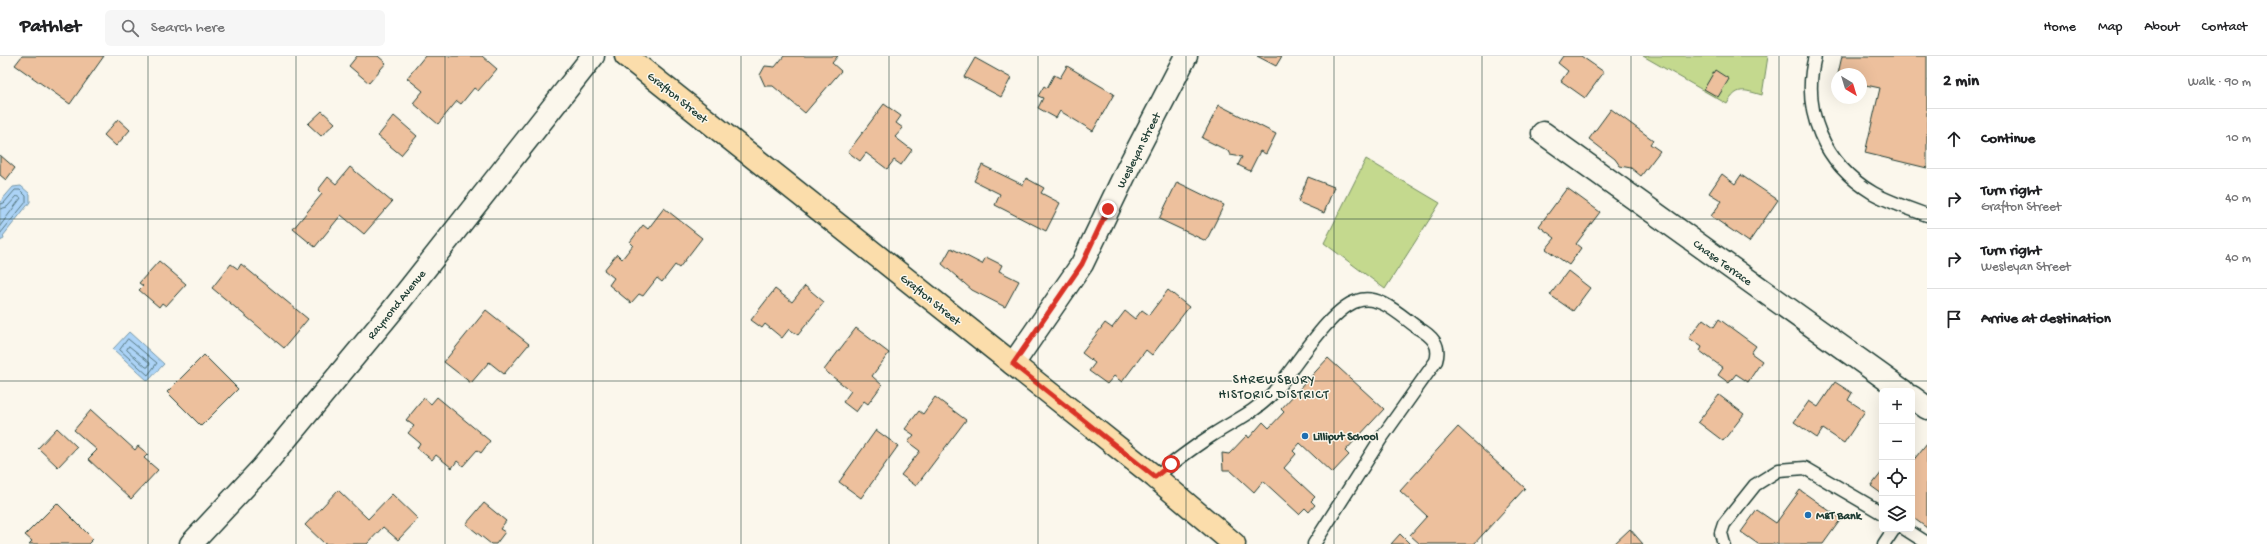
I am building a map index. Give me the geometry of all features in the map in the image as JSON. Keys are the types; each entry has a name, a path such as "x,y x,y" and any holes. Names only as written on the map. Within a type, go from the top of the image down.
{"main road":[{"name":"Grafton Street","path":"626,56 1155,477 1234,544"}],"street":[{"name":"Raymond Avenue","path":"191,544 262,468 391,312 593,56"},
{"name":"Wesleyan Street","path":"1013,364 1082,264 1132,159 1186,56"},
{"name":"Chase Terrace","path":"1543,133 1900,388"},
{"path":"1915,399 1927,408"}],"lane":[{"path":"1815,56 1811,70 1812,104 1818,132 1831,156 1873,193 1927,215"},
{"path":"1155,477 1188,450 1249,414 1271,395 1330,321 1345,307 1357,301 1371,299 1380,302 1431,336 1438,353 1436,362 1380,440 1314,544"},
{"path":"1724,544 1721,533 1724,524 1755,485 1779,470 1805,468 1879,512"},
{"path":"1884,544 1892,532"},
{"path":"1910,532 1927,543"}],"green space":[{"path":"1643,56 1768,56 1762,95 1746,91 1738,92 1734,94 1727,104"},
{"path":"1366,159 1440,203 1385,289 1324,243"}],"water":[{"path":"21,186 30,194 30,202 3,236 4,239 0,241 0,202 13,187"},
{"path":"129,332 164,364 148,381 113,349"}],"building":[{"path":"22,56 104,56 70,104 15,65"},
{"path":"357,56 378,56 386,63 369,83 349,66"},
{"path":"425,56 482,56 497,69 478,91 474,88 461,104 457,101 438,124 413,103 423,91 407,78"},
{"path":"784,56 838,56 832,63 841,71 805,113 773,86 765,86 760,75 765,66 775,67"},
{"path":"1257,56 1282,56 1276,66"},
{"path":"1563,56 1581,56 1604,72 1585,98 1561,81 1568,71 1558,63"},
{"path":"1842,56 1927,56 1927,168 1865,153 1880,88 1867,85 1867,68 1839,68"},
{"path":"975,58 1011,78 1001,97 964,77"},
{"path":"1067,66 1114,94 1093,131 1060,111 1056,118 1038,108 1043,98 1038,96 1044,86 1047,88 1054,75 1060,78"},
{"path":"1715,70 1729,79 1718,97 1704,89"},
{"path":"884,104 901,116 896,123 903,128 895,137 912,150 901,165 894,160 887,169 866,153 860,161 848,152"},
{"path":"1219,105 1276,134 1266,154 1260,151 1250,171 1238,165 1242,157 1230,155 1228,151 1202,138"},
{"path":"1611,109 1653,140 1650,144 1660,151 1641,176 1631,168 1620,166 1615,159 1589,139"},
{"path":"322,111 335,123 321,136 308,124"},
{"path":"394,116 417,136 401,155 378,136"},
{"path":"118,119 130,130 116,146 104,135"},
{"path":"0,155 15,168 6,180 0,175"},
{"path":"982,165 1023,185 1026,178 1044,188 1041,193 1060,203 1046,231 995,205 1000,194 974,181"},
{"path":"350,167 392,202 364,234 341,215 315,247 293,229 322,194 318,190 328,177 336,184"},
{"path":"1722,174 1735,184 1741,175 1778,200 1749,242 1711,216 1722,201 1709,193"},
{"path":"1308,177 1334,187 1324,213 1298,202"},
{"path":"1177,182 1224,205 1206,241 1159,219"},
{"path":"1567,188 1600,212 1576,244 1581,248 1569,265 1546,249 1555,238 1539,226"},
{"path":"664,208 702,238 679,268 675,265 662,282 657,278 643,296 639,294 631,303 609,285 614,278 604,270 617,254 622,259 633,245 630,242 643,225 648,229"},
{"path":"951,248 982,264 986,257 1002,265 999,271 1019,281 1005,307 972,290 942,264"},
{"path":"159,261 186,284 166,306 162,303 159,307 139,290 143,286 139,283"},
{"path":"231,264 238,269 241,264 308,319 284,348 212,288"},
{"path":"1568,271 1590,288 1573,311 1550,295"},
{"path":"805,286 824,302 798,335 789,329 782,338 765,324 762,328 751,320 775,289 792,302"},
{"path":"1168,290 1189,307 1152,355 1146,350 1122,382 1114,376 1107,384 1089,371 1095,363 1082,353 1105,323 1112,328 1125,311 1135,319 1142,310 1149,315"},
{"path":"486,310 529,344 504,374 489,362 471,383 444,362"},
{"path":"1703,319 1714,327 1719,319 1756,346 1751,353 1762,361 1748,382 1736,374 1729,383 1718,375 1723,368 1700,351 1702,347 1689,338"},
{"path":"856,328 889,353 872,376 882,385 868,404 864,401 856,412 843,402 851,391 824,370"},
{"path":"204,355 238,389 201,426 167,392"},
{"name":"Lilliput School","path":"1328,358 1384,409 1345,451 1349,455 1332,473 1300,443 1293,451 1296,454 1284,468 1315,497 1311,501 1315,505 1309,512 1305,508 1299,514 1263,481 1254,492 1230,470 1223,470 1222,453 1229,454 1247,435 1249,438 1263,422 1269,428 1284,412 1281,409"},
{"path":"1835,382 1852,393 1848,400 1865,411 1844,443 1823,429 1817,438 1794,422 1809,401 1818,407"},
{"path":"1719,395 1744,414 1723,441 1698,422"},
{"path":"437,397 490,441 481,453 477,450 463,466 457,461 452,468 436,455 432,460 417,448 420,443 408,433 414,426 406,420 424,398 431,404"},
{"path":"935,397 966,420 916,486 901,475 920,451 908,442 914,435 905,429 919,411 923,414"},
{"path":"91,410 135,450 138,446 148,454 144,458 158,470 131,499 88,459 97,450 74,430"},
{"path":"1458,427 1525,488 1474,544 1420,544 1410,535 1427,516 1400,491"},
{"path":"57,428 77,447 58,467 38,448"},
{"path":"876,430 898,446 861,498 839,482"},
{"path":"1927,443 1927,528 1915,519 1915,458"},
{"path":"1879,476 1879,492 1871,486"},
{"path":"338,490 368,519 392,494 418,519 398,540 383,527 367,544 325,544 305,525"},
{"name":"M&T Bank","path":"1800,490 1841,519 1823,544 1758,544 1741,532 1757,510 1776,523"},
{"path":"57,503 93,539 88,544 29,544 32,541 25,535"},
{"path":"484,503 506,521 500,529 505,532 496,544 491,544 466,524"},
{"path":"1630,529 1643,544 1614,544"},
{"path":"1400,534 1410,544 1391,544"}],"place":[{"name":"Lilliput School","path":"1305,436"},
{"name":"M&T Bank","path":"1808,515"}],"district":[{"name":"SHREWSBURY HISTORIC DISTRICT","path":"1274,386"}],"route":[{"path":"1108,209 1082,264 1013,364 1155,477 1171,464"}]}
